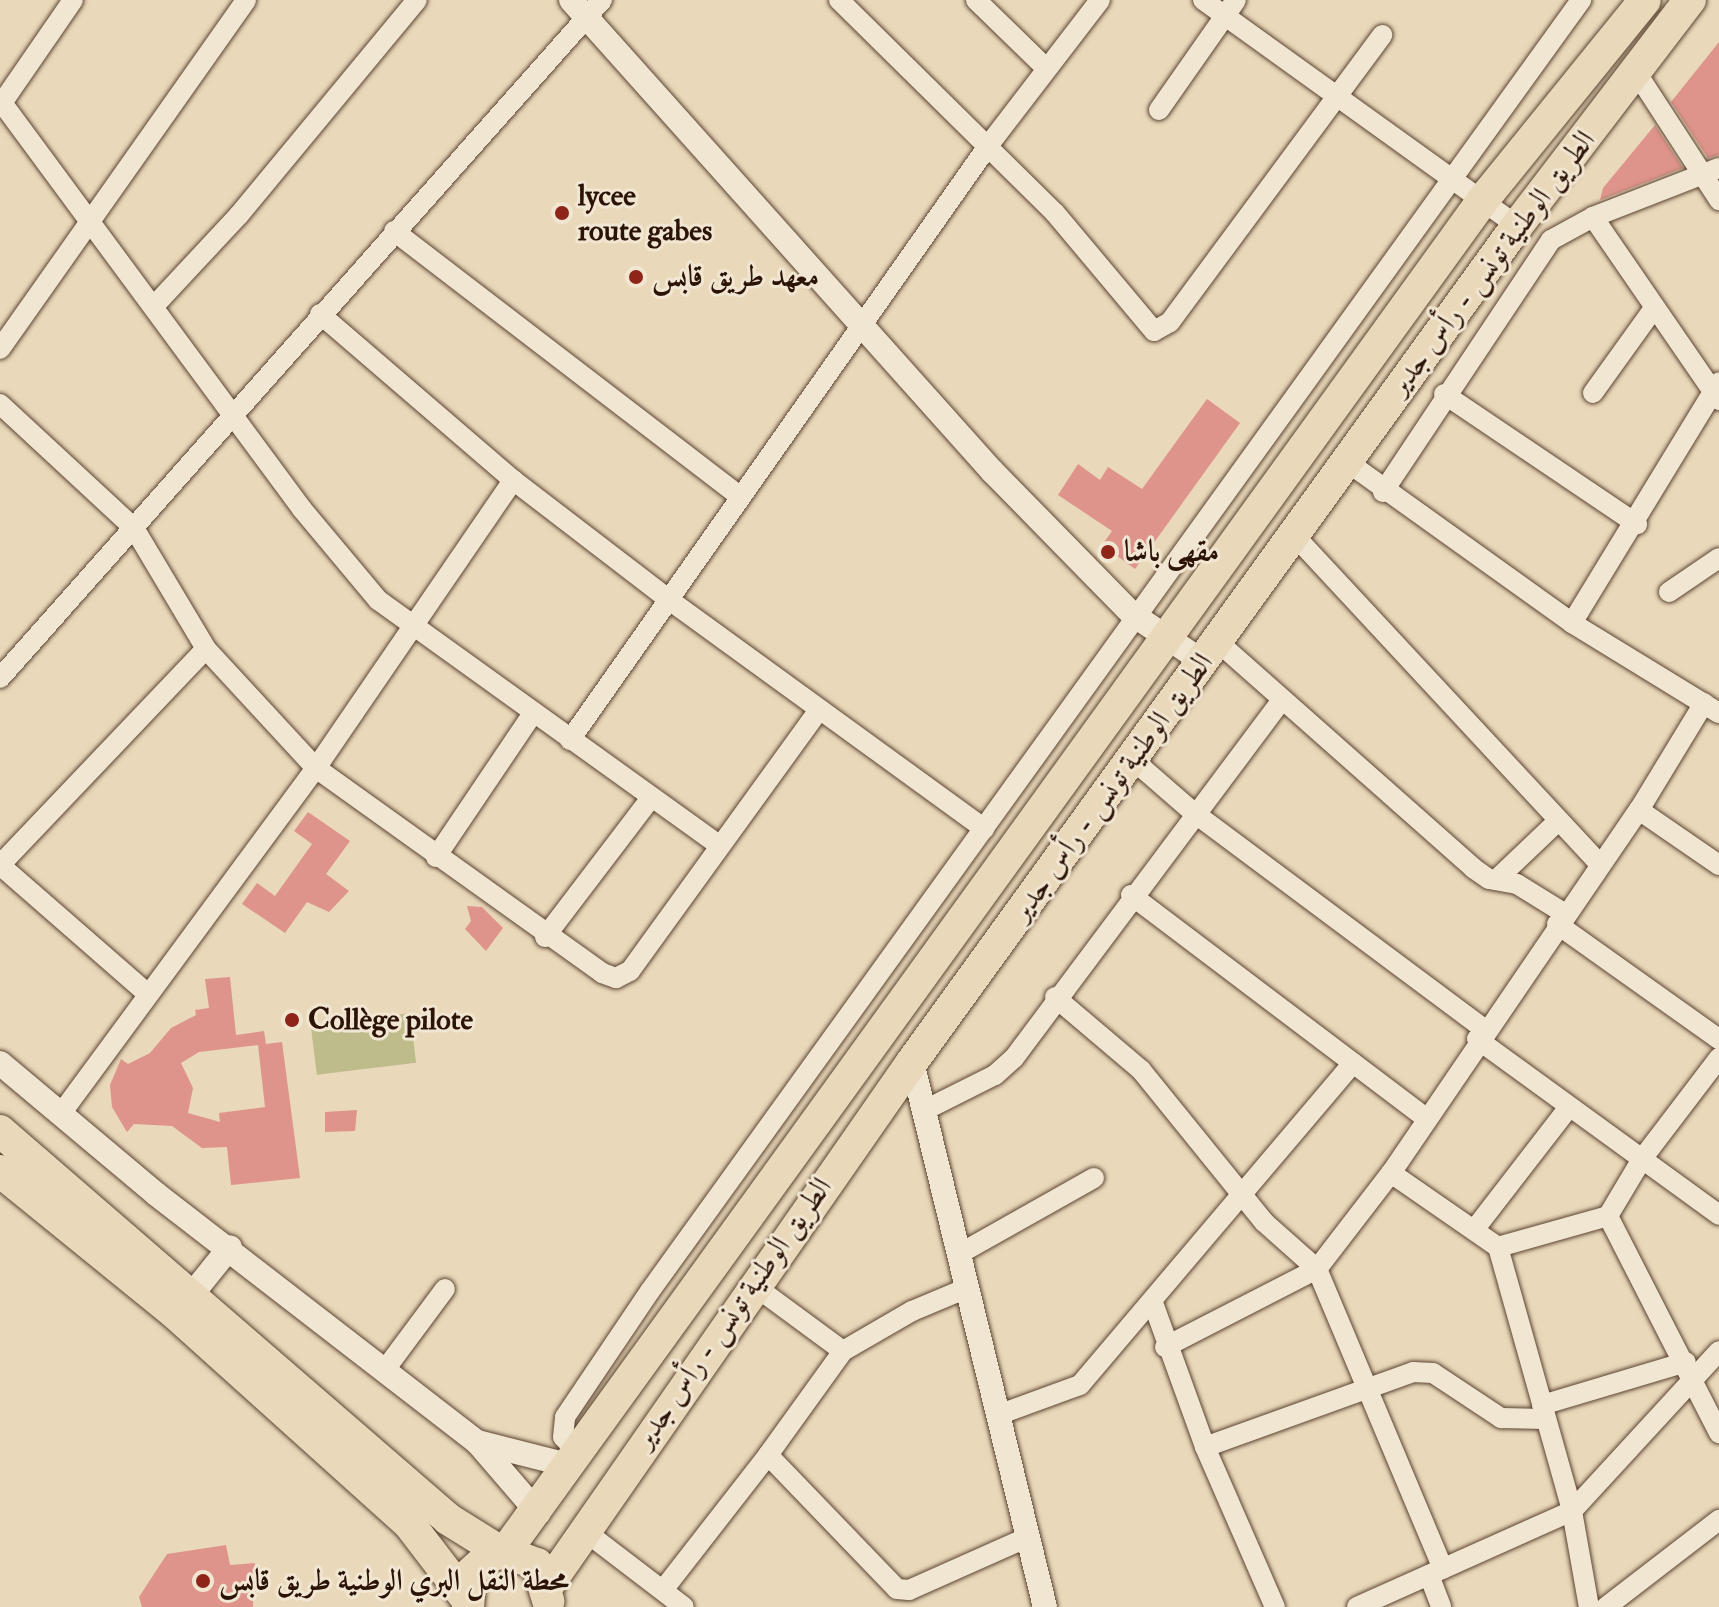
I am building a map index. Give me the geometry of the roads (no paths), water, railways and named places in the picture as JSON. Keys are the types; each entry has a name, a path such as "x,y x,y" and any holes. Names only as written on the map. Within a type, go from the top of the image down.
{"main road":[{"name":"الطريق الوطنية تونس - رأس جدير","path":"467,1604 471,1573 503,1552 538,1513 1483,200 1645,0"},
{"name":"الطريق الوطنية تونس - رأس جدير","path":"547,1596 582,1529 752,1284 1517,226 1690,0"},
{"path":"0,1131 410,1525 467,1604"},
{"path":"0,1171 184,1305 448,1519 503,1552 537,1564 547,1596"}],"street":[{"path":"73,0 1,101 234,415 378,600 717,844"},
{"path":"0,349 90,217 246,0"},
{"path":"155,305 239,215 417,0"},
{"path":"839,0 1055,213 1148,328 1161,332 1263,200 1333,95 1382,35"},
{"path":"976,0 1046,68"},
{"path":"570,740 867,325 988,146 1100,0"},
{"path":"1203,0 1230,8 1333,95 1450,182 1483,200 1517,226"},
{"path":"575,1460 563,1437 573,1404 984,829 1132,614 1581,0"},
{"path":"0,678 234,415 588,5 992,471 1132,614 1169,635 1210,651 1281,701 1473,868 1496,880 1517,884 1719,1039"},
{"path":"1159,110 1230,8"},
{"path":"1636,72 1713,172 1719,200"},
{"path":"1383,492 1444,394 1551,240 1593,217 1713,172"},
{"path":"1572,623 1637,524 1716,391 1654,308 1593,217"},
{"path":"394,231 741,497"},
{"path":"1593,393 1654,308"},
{"path":"320,314 513,480 668,599 984,829"},
{"path":"1444,394 1637,524"},
{"path":"0,404 134,528 206,649 316,768 545,937 588,967 616,978 630,971 717,844 819,710"},
{"path":"1165,1347 1317,1269 1391,1173 1480,1034 1711,708 1572,623 1383,492 1346,461"},
{"path":"60,1115 316,768 415,629 513,480"},
{"path":"1293,534 1599,863"},
{"path":"1669,592 1719,558"},
{"path":"148,994 0,865 206,649"},
{"path":"923,1111 995,1075 1014,1058 1055,997 1193,812 1281,701"},
{"path":"436,857 533,713"},
{"path":"1132,759 1193,812 1480,1034 1569,1107 1719,1215"},
{"path":"545,937 651,798"},
{"path":"1639,810 1719,865"},
{"path":"1496,880 1558,821"},
{"path":"1131,895 1425,1117"},
{"path":"1055,997 1141,1070 1245,1192 1282,1241 1317,1269 1366,1385 1436,1572 1441,1607"},
{"path":"1498,1247 1608,1216 1642,1159 1719,1058"},
{"path":"912,1062 1045,1607"},
{"path":"0,1063 60,1115 477,1442 538,1513"},
{"path":"998,1415 1080,1385 1153,1303 1353,1063"},
{"path":"1474,1230 1569,1107"},
{"path":"1391,1173 1498,1247 1572,1511 1589,1607"},
{"path":"959,1254 1094,1178"},
{"path":"1608,1216 1690,1371 1719,1433"},
{"path":"184,1305 230,1247"},
{"path":"752,1284 843,1351"},
{"path":"663,1590 768,1455 843,1351 967,1288"},
{"path":"384,1371 445,1289"},
{"path":"1153,1303 1165,1347 1205,1447 1275,1607"},
{"path":"1357,1607 1572,1511 1690,1371 1719,1351"},
{"path":"1205,1447 1366,1385 1433,1373 1501,1418 1544,1412 1690,1371"},
{"path":"477,1442 575,1460"},
{"path":"768,1455 897,1589 909,1590 1028,1537"},
{"path":"1606,1607 1719,1520"},
{"path":"582,1529 684,1607"}],"place":[{"name":"lycee route gabes","path":"562,213"},
{"name":"معهد طريق قابس","path":"636,277"},
{"name":"مقهى باشا","path":"1108,552"},
{"name":"Collège pilote","path":"292,1020"},
{"name":"محطة النقل البري الوطنية طريق قابس","path":"203,1581"}]}
